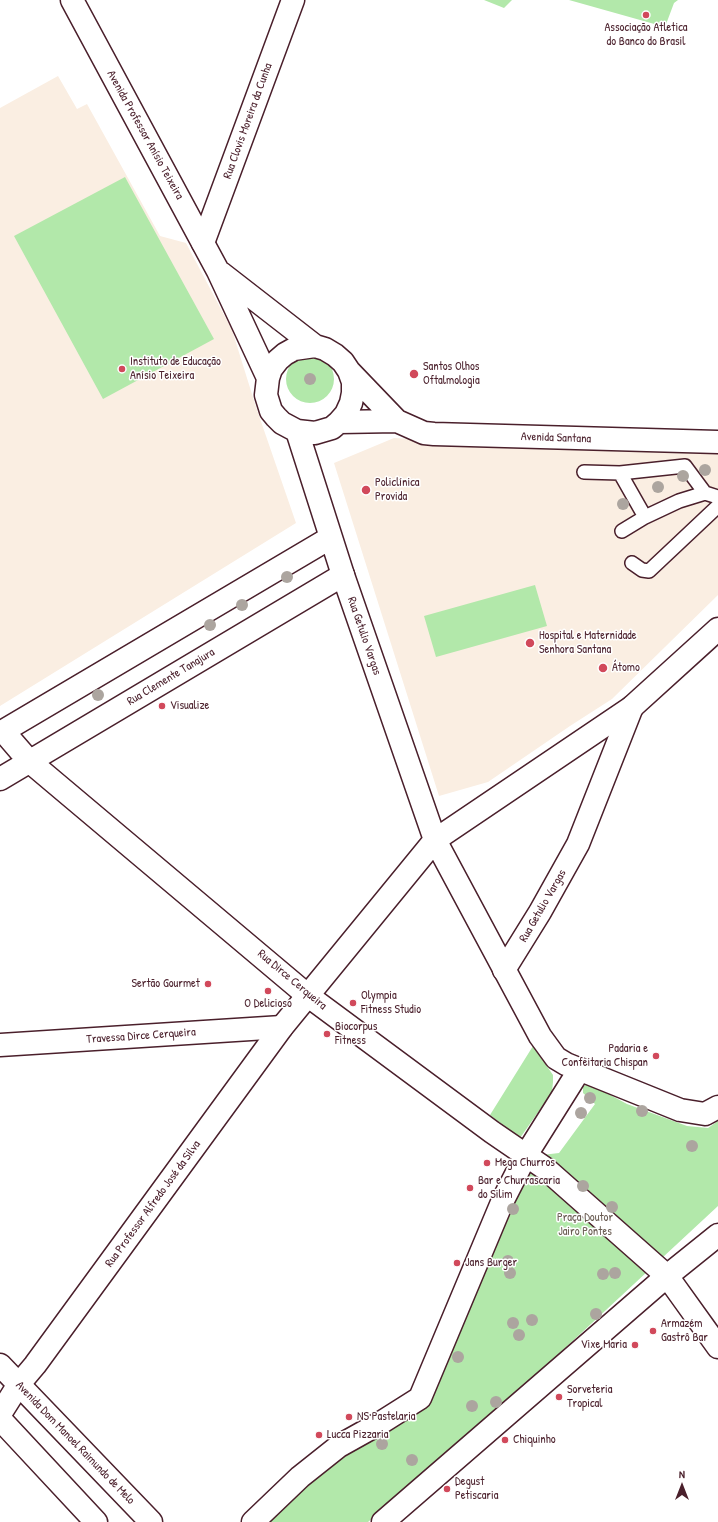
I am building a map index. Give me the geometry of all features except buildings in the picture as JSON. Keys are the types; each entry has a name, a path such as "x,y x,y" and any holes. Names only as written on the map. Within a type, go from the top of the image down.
{"street":[{"name":"Avenida Professor Anísio Teixeira","path":"72,0 218,271 268,378"},
{"name":"Rua Clovis Moreira da Cunha","path":"203,243 293,0"},
{"path":"218,271 314,346 335,354 349,371 353,382 354,393 346,414 332,428 314,433 297,431 282,423 271,411 266,395 271,368 285,354 294,349 314,346"},
{"name":"Avenida Santana","path":"349,371 397,421 417,430 434,434 718,442"},
{"name":"Avenida Santana","path":"339,422 397,421"},
{"name":"Rua Getulio Vargas","path":"297,431 330,538 435,840 540,1036 556,1058 566,1064 580,1069"},
{"path":"1,732 330,538"},
{"name":"Rua Clemente Tanajura","path":"0,779 343,575"},
{"name":"Rua Getulio Vargas","path":"308,995 435,840 632,707 718,629"},
{"name":"Rua Getulio Vargas","path":"504,970 540,912 578,844 632,707"},
{"name":"Rua Dirce Cerqueira","path":"1,732 28,761 308,995 486,1128 546,1169 667,1276 718,1347"},
{"name":"Rua Professor Alfredo José da Silva","path":"0,1414 19,1384 44,1353 282,1028 308,995"},
{"name":"Travessa Dirce Cerqueira","path":"0,1045 282,1028"},
{"path":"253,1522 300,1477 339,1446 382,1422 420,1398 504,1200 526,1155 580,1069 680,1110 705,1114 718,1107"},
{"path":"383,1522 667,1276 718,1235"},
{"name":"Avenida Dom Manoel Raimundo de Melo","path":"0,1365 151,1522"},
{"path":"0,1419 96,1522"}],"lane":[{"path":"584,472 620,473 685,466 705,493"},
{"path":"620,473 645,517"},
{"path":"622,531 645,517 679,501 705,493 718,497"},
{"path":"632,563 642,570 649,571 718,506"}],"shaded area":[{"name":"Instituto de Educação Anísio Teixeira","path":"58,76 77,109 87,104 160,236 186,243 232,330 256,407 296,523 0,706 0,108"},
{"name":"Hospital e Maternidade Senhora Santana","path":"394,438 718,454 718,595 612,699 488,782 439,796 334,463"}],"green space":[{"path":"484,0 512,0 504,8"},
{"name":"Associação Atletica do Banco do Brasil","path":"569,0 678,0 674,3 665,27"},
{"path":"125,177 214,339 103,399 14,236"},
{"path":"310,355 319,357 327,362 332,370 334,379 332,388 327,396 319,401 310,403 301,401 293,396 288,388 286,379 288,370 293,362 301,357"},
{"path":"535,585 547,626 436,657 424,616"},
{"path":"533,1046 553,1075 552,1091 520,1138 490,1115"},
{"name":"Praça Doutor Jairo Pontes","path":"588,1083 627,1104 687,1126 708,1128 718,1121 718,1206 550,1362 368,1522 269,1522 323,1469 397,1422 520,1183 542,1155 559,1153 595,1104 583,1093 583,1087"}],"place":[{"name":"Associação Atletica do Banco do Brasil","path":"646,15"},
{"name":"Instituto de Educação Anísio Teixeira","path":"122,369"},
{"name":"Santos Olhos Oftalmologia","path":"414,374"},
{"name":"Policlínica Provida","path":"366,490"},
{"name":"Hospital e Maternidade Senhora Santana","path":"530,643"},
{"name":"Átomo","path":"603,668"},
{"name":"Visualize","path":"162,706"},
{"name":"Sertão Gourmet","path":"208,984"},
{"name":"O Delicioso","path":"268,991"},
{"name":"Olympia Fitness Studio","path":"353,1003"},
{"name":"Biocorpus Fitness","path":"327,1034"},
{"name":"Padaria e Confeitaria Chispan","path":"656,1056"},
{"name":"Mega Churros","path":"487,1163"},
{"name":"Bar e Churrascaria do Silim","path":"470,1188"},
{"name":"Jans Burger","path":"457,1263"},
{"name":"Armazém Gastrô Bar","path":"653,1331"},
{"name":"Vixe Maria","path":"635,1345"},
{"name":"Sorveteria Tropical","path":"559,1397"},
{"name":"NS Pastelaria","path":"349,1417"},
{"name":"Lucca Pizzaria","path":"319,1435"},
{"name":"Chiquinho","path":"505,1440"},
{"name":"Degust Petiscaria","path":"447,1489"}]}
